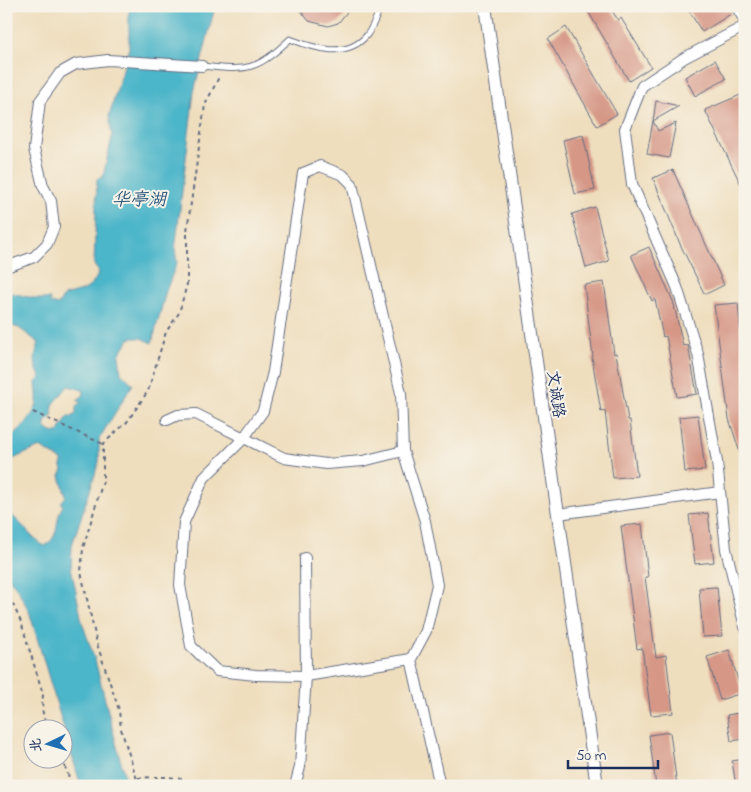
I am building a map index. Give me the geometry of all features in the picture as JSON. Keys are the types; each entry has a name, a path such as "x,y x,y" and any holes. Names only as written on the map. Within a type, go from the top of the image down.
{"street":[{"name":"文诚路","path":"485,6 596,786"},
{"path":"736,6 745,21"},
{"path":"745,26 684,58 642,86 626,129 632,184 677,287 698,354 720,492 726,548 745,627"},
{"path":"6,267 34,257 47,244 54,226 51,201 43,186 34,149 40,101 60,73 76,64 126,60 202,66"},
{"path":"411,659 306,676 256,675 217,672 191,646 180,585 184,522 204,478 243,440 263,411 273,372 303,173 320,166 343,175 352,184 401,393 403,451 425,521 437,585 426,631 411,659 440,786"},
{"path":"167,420 178,415 196,414 243,440 284,458 326,464 363,461 403,451"},
{"path":"558,514 720,492"},
{"path":"295,786 300,767 306,676 305,558"}],"lane":[{"path":"202,66 224,68 255,67 273,55 290,38 327,50 350,49 367,34 381,6"}],"path":[{"path":"139,786 121,728 119,710 97,644 81,572 83,548 103,481 103,444 127,422 148,390 166,332 179,313 187,284 187,231 205,105 224,68"},
{"path":"33,412 103,444"},
{"path":"6,589 21,622 43,694 42,709 45,720"},
{"path":"66,770 72,786"},
{"path":"138,778 158,776 190,780 197,786"}],"water":[{"name":"华亭湖","path":"129,6 215,6 194,92 175,250 177,262 166,291 152,343 142,338 130,338 119,355 121,373 133,384 99,439 99,462 72,545 71,567 82,622 95,660 127,786 81,786 72,756 72,720 61,720 29,611 18,590 6,574 6,511 45,546 53,537 63,506 61,503 66,496 60,476 63,470 61,464 63,461 40,447 6,462 6,440 21,429 33,413 37,400 36,382 41,377 35,361 39,343 19,328 6,324 6,292 38,299 50,299 50,303 58,305 64,296 89,287 96,279 99,272 94,265 97,179 103,177 112,137 109,116 129,49","holes":["68,386 83,390 84,395 77,400 81,403 76,406 76,414 71,417 69,415 58,433 51,432 45,427 45,422 52,416 53,405"]}],"building":[{"path":"297,6 352,6 338,23 328,26 309,21"},
{"path":"585,6 609,6 618,20 621,18 651,67 629,81"},
{"path":"686,6 726,6 731,14 702,32"},
{"path":"566,27 617,114 597,126 548,39"},
{"path":"715,60 726,79 695,96 685,77"},
{"path":"745,93 745,193 705,110"},
{"path":"656,101 679,106 653,121"},
{"path":"653,121 658,131 676,123 669,158 647,154"},
{"path":"583,135 595,190 575,194 563,140"},
{"path":"673,170 724,285 708,293 704,293 680,244 653,178"},
{"path":"595,207 609,261 586,268 572,214"},
{"path":"649,247 673,301 675,308 673,309 675,309 683,346 688,345 697,394 677,397 666,336 663,337 655,299 652,301 631,255"},
{"path":"604,282 614,354 616,353 628,420 630,420 637,476 613,478 605,411 601,412 592,358 584,285"},
{"path":"738,303 745,376 745,461 743,462 729,419 714,305"},
{"path":"698,415 705,470 685,472 679,417"},
{"path":"708,513 714,562 695,564 689,515"},
{"path":"642,524 648,577 645,577 656,657 666,655 673,713 651,715 642,648 637,649 621,526"},
{"path":"717,587 722,636 703,637 699,588"},
{"path":"729,650 742,693 720,700 707,657"},
{"path":"744,712 745,739 731,741 727,715"},
{"path":"670,732 677,786 656,786 649,735"},
{"path":"745,759 745,786 736,786 732,761"}]}
